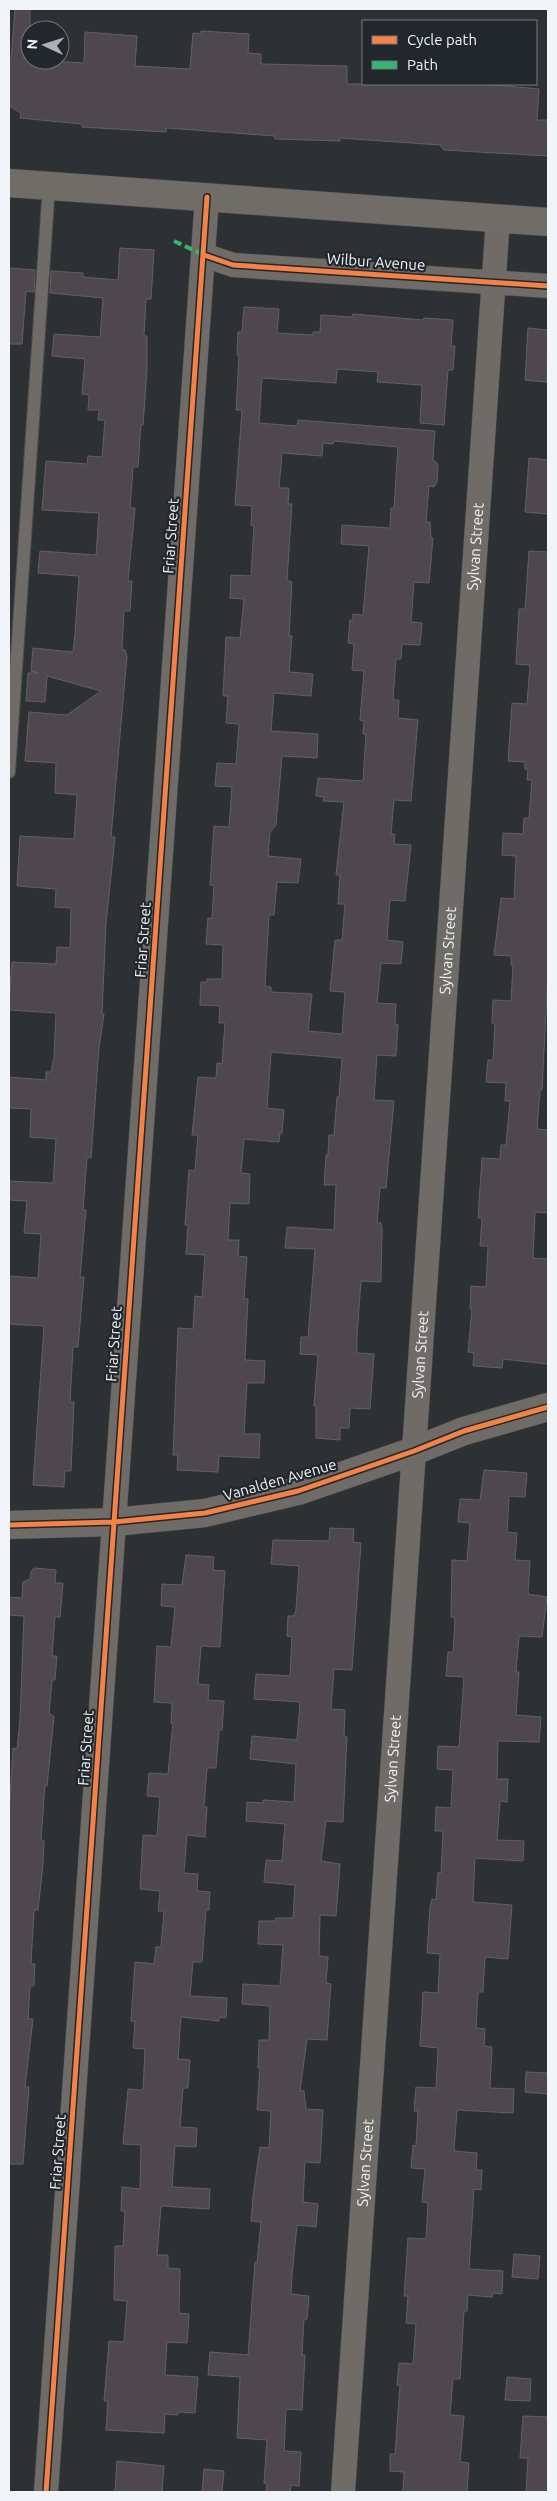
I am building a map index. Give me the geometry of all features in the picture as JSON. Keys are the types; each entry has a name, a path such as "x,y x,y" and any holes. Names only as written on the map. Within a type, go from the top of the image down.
{"main road":[{"path":"9,183 548,222"}],"street":[{"name":"Friar Street","path":"46,2492 207,197"},
{"name":"Sylvan Street","path":"342,2492 498,218"},
{"name":"Wilbur Avenue","path":"204,254 233,265 548,286"},
{"name":"Vanalden Avenue","path":"9,1525 114,1522 205,1513 298,1491 414,1452 464,1431 548,1407"}],"lane":[{"path":"9,772 49,185"}],"building":[{"path":"15,9 30,9 30,20 20,20 20,70 70,70 70,62 84,63 85,32 137,36 135,66 190,69 193,33 201,34 201,31 249,34 248,53 261,54 261,64 347,66 347,84 495,85 539,89 537,120 548,120 548,156 444,150 440,145 340,138 340,141 275,139 275,136 166,128 166,132 82,127 82,124 20,118 21,113 9,106 9,59 11,60"},
{"path":"120,248 154,250 151,299 146,299 144,336 147,336 147,370 143,425 141,425 138,467 133,467 130,508 135,508 128,581 132,581 130,611 124,611 122,649 125,650 127,656 111,837 115,837 106,924 102,1014 104,1014 99,1048 91,1158 87,1157 83,1210 86,1210 80,1277 84,1277 78,1347 73,1347 70,1402 74,1402 71,1471 65,1471 64,1487 33,1485 44,1326 9,1324 9,1276 38,1278 41,1234 24,1233 27,1201 9,1200 9,1181 53,1183 56,1139 30,1137 31,1109 9,1108 9,1077 46,1080 46,1072 51,1072 54,1057 56,1013 9,1010 9,1005 12,962 56,964 57,947 70,948 71,908 55,907 56,889 17,886 20,836 74,839 77,795 55,793 56,763 25,761 29,712 67,715 101,691 47,676 45,702 26,701 28,673 39,673 31,671 33,648 73,652 75,634 79,576 38,573 40,551 96,555 99,513 42,510 46,461 87,464 88,456 102,457 105,420 98,420 99,410 88,410 89,395 82,394 85,359 52,356 54,334 100,337 103,298 50,293 51,271 83,273 83,277 118,280"},
{"path":"9,268 35,270 34,292 26,291 22,344 9,344"},
{"path":"244,307 279,309 277,333 313,335 313,332 320,332 321,315 352,317 353,314 423,320 424,318 453,320 451,346 455,346 453,370 448,370 444,425 420,423 422,385 377,382 378,372 337,369 336,383 262,378 259,423 297,426 298,420 435,431 433,460 438,464 437,482 434,487 429,486 426,522 430,522 431,538 433,538 429,583 414,582 411,622 422,623 420,645 402,644 401,659 396,659 393,700 399,700 398,718 418,720 411,801 394,800 391,834 395,834 394,844 411,845 405,901 390,900 387,940 403,942 401,964 381,963 377,1003 396,1004 395,1024 398,1025 396,1056 377,1055 374,1100 394,1101 386,1188 380,1188 377,1223 381,1223 382,1230 381,1282 361,1281 357,1353 374,1354 370,1409 350,1408 349,1428 340,1428 340,1440 316,1438 316,1406 314,1406 318,1355 300,1354 301,1337 308,1337 315,1249 285,1248 287,1227 334,1230 336,1185 324,1185 329,1135 334,1135 342,1058 271,1052 267,1108 284,1110 282,1133 280,1133 279,1142 244,1139 241,1173 250,1174 249,1204 230,1203 228,1240 239,1240 238,1256 247,1257 244,1299 248,1299 245,1360 265,1361 264,1383 247,1383 244,1434 260,1434 259,1458 219,1456 218,1472 177,1470 178,1455 173,1455 178,1328 193,1329 195,1296 202,1297 205,1255 186,1254 188,1225 185,1225 189,1170 195,1171 198,1135 192,1135 198,1077 216,1078 217,1063 222,1064 225,1023 219,1023 220,1006 200,1005 201,982 207,982 207,979 222,979 223,945 206,944 208,918 212,919 214,885 210,885 214,826 229,827 232,787 215,786 217,763 236,764 239,724 226,723 228,696 223,696 226,637 240,638 244,599 230,598 231,575 251,576 254,526 251,525 252,506 235,505 242,410 236,410 239,356 237,355 238,332 242,332","holes":["334,441 398,447 394,508 391,508 390,528 342,525 341,544 369,546 363,615 353,614 353,620 350,620 348,643 354,644 352,670 364,671 360,720 364,721 363,734 366,735 363,781 318,778 316,796 324,797 323,801 344,802 336,875 340,875 338,904 345,904 342,940 335,940 330,991 345,992 342,1034 308,1031 312,994 271,992 271,987 265,986 269,915 274,915 277,882 298,883 301,859 268,856 270,832 276,825 282,756 317,758 318,734 271,731 274,693 311,696 313,674 289,672 292,636 289,636 292,582 287,580 292,504 288,504 289,488 279,488 282,453 322,456 323,443 333,444"]},
{"path":"528,328 548,330 547,382 525,380"},
{"path":"529,458 548,460 548,514 525,512"},
{"path":"529,551 548,552 548,973 542,1090 540,1090 537,1129 548,1130 548,1213 535,1212 533,1258 548,1259 548,1364 503,1359 502,1368 473,1366 474,1353 468,1352 472,1309 470,1309 471,1286 486,1287 488,1246 480,1246 482,1218 478,1218 482,1158 500,1159 501,1145 506,1145 510,1101 505,1101 506,1083 486,1082 488,1060 493,1060 495,1024 492,1023 493,1000 511,1001 513,966 511,965 511,956 494,955 501,898 514,899 516,856 502,855 503,833 523,834 524,818 529,818 532,780 527,780 528,770 525,769 525,762 508,761 512,703 527,704 530,665 516,664 519,609 525,609"},
{"path":"484,1470 527,1473 525,1497 509,1496 507,1532 517,1533 515,1560 530,1561 528,1594 547,1597 542,1637 519,1636 516,1672 519,1672 516,1715 541,1717 539,1742 498,1741 497,1779 508,1779 507,1802 500,1801 497,1840 524,1841 523,1861 475,1858 473,1902 512,1905 508,1959 485,1957 483,1992 478,1992 476,2028 485,2029 484,2046 492,2047 490,2088 514,2089 513,2113 457,2110 454,2151 477,2153 476,2170 482,2170 481,2190 474,2189 469,2269 503,2271 502,2294 493,2293 492,2297 468,2295 467,2311 464,2311 460,2379 453,2379 450,2415 464,2416 460,2462 469,2463 467,2492 403,2492 404,2472 390,2471 390,2454 395,2454 400,2386 397,2385 399,2363 413,2364 416,2324 406,2323 408,2296 404,2296 408,2238 426,2239 428,2203 422,2202 425,2169 411,2168 413,2145 416,2146 418,2111 414,2111 416,2087 436,2088 438,2048 420,2046 423,1992 438,1993 440,1954 427,1953 430,1907 432,1899 436,1900 438,1872 441,1873 443,1831 435,1831 436,1807 451,1808 453,1770 437,1769 438,1746 459,1747 464,1677 446,1676 448,1652 453,1652 455,1618 451,1617 452,1560 467,1561 470,1523 458,1522 460,1499 480,1500"},
{"path":"330,1528 354,1529 353,1542 361,1543 352,1670 334,1669 331,1709 345,1710 344,1737 347,1737 343,1822 326,1821 321,1861 340,1864 336,1916 320,1915 319,1956 328,1957 326,1983 331,1984 327,2040 307,2039 300,2091 304,2091 306,2109 323,2110 320,2163 305,2162 303,2202 318,2204 316,2227 297,2225 292,2275 291,2294 309,2296 307,2319 304,2319 302,2355 305,2355 302,2410 286,2409 284,2451 301,2452 299,2486 291,2485 290,2492 266,2492 267,2484 264,2483 267,2440 237,2438 240,2377 208,2375 210,2352 248,2355 255,2262 257,2263 261,2222 251,2221 253,2197 260,2147 269,2148 271,2111 257,2110 260,2068 258,2068 259,2040 269,2040 270,2006 242,2004 243,1984 280,1986 283,1945 258,1944 259,1921 293,1918 295,1885 264,1882 266,1860 282,1861 285,1824 246,1821 247,1802 263,1803 263,1800 294,1802 296,1764 250,1759 252,1736 297,1740 300,1702 254,1699 256,1674 290,1676 292,1637 287,1636 288,1616 294,1616 296,1610 299,1566 271,1564 273,1540 329,1541"},
{"path":"186,1555 214,1557 213,1570 225,1571 220,1647 201,1646 198,1684 209,1685 208,1700 224,1701 222,1730 219,1730 216,1768 207,1768 204,1807 207,1807 205,1837 187,1835 184,1873 198,1874 197,1891 210,1892 209,1910 206,1910 202,1962 193,1962 190,1996 227,1998 226,2018 219,2017 219,2021 181,2017 178,2059 190,2060 188,2088 183,2088 180,2127 197,2128 196,2147 175,2146 172,2187 210,2189 209,2209 161,2206 157,2255 168,2255 168,2268 180,2269 179,2313 189,2314 187,2343 167,2342 165,2375 198,2377 195,2413 178,2412 178,2415 165,2414 164,2433 106,2430 108,2401 104,2401 109,2341 124,2342 127,2301 114,2300 115,2246 123,2246 125,2211 121,2211 122,2187 140,2189 141,2145 123,2144 128,2089 143,2090 145,2049 133,2048 135,2021 131,2021 135,1962 154,1964 156,1947 161,1947 164,1911 158,1911 160,1891 140,1889 143,1835 157,1836 160,1797 147,1796 149,1773 168,1774 173,1723 171,1723 172,1703 154,1702 157,1646 171,1647 175,1607 161,1606 162,1584 182,1585"},
{"path":"34,1568 56,1570 55,1583 63,1583 60,1617 55,1617 52,1656 57,1656 55,1680 52,1680 49,1714 54,1716 47,1786 45,1785 41,1840 44,1841 43,1864 38,1910 34,1910 31,1964 35,1964 34,1986 30,1986 28,2019 33,2019 25,2087 29,2087 23,2164 9,2164 9,1819 13,1748 17,1749 20,1720 24,1616 9,1615 9,1597 22,1598 23,1582 30,1579"},
{"path":"526,2072 548,2073 548,2094 525,2092"},
{"path":"514,2254 540,2256 538,2279 512,2277"},
{"path":"507,2377 531,2379 530,2401 505,2400"},
{"path":"523,2416 548,2417 548,2492 526,2492 528,2458 520,2458"},
{"path":"117,2461 164,2466 162,2492 115,2492"},
{"path":"204,2469 224,2471 222,2492 202,2492"}],"marked path":[{"path":"174,241 204,255"}],"cycle path":[{"path":"46,2492 207,197"},
{"path":"204,255 233,265 548,286"},
{"path":"9,1525 114,1522 205,1513 298,1491 414,1451 464,1431 548,1407"}]}
